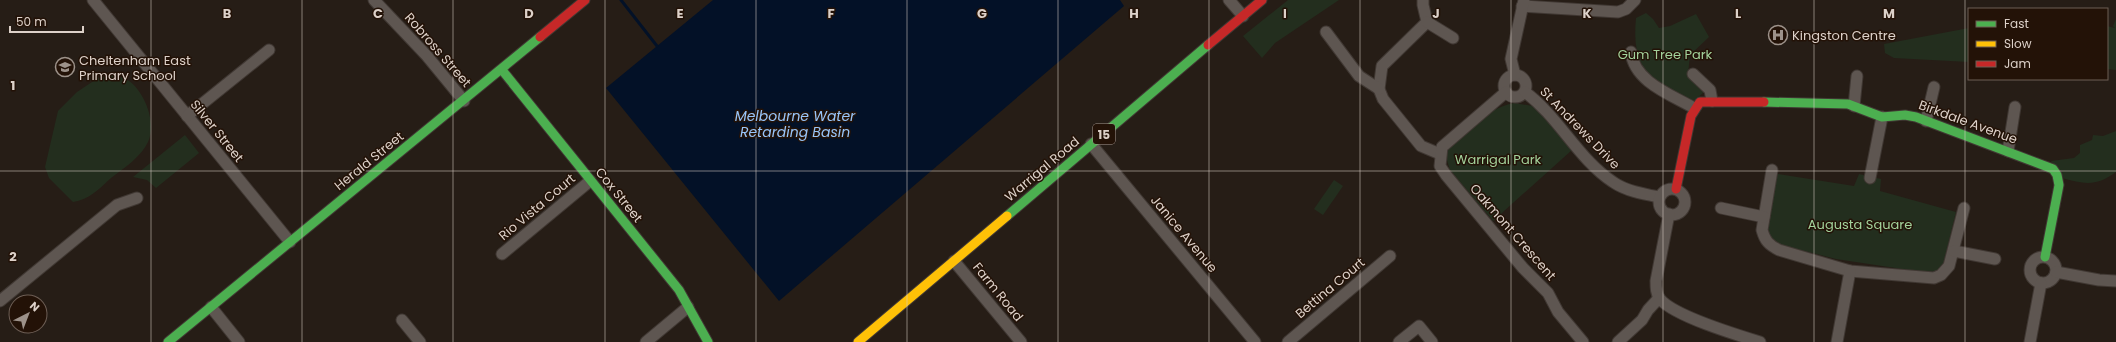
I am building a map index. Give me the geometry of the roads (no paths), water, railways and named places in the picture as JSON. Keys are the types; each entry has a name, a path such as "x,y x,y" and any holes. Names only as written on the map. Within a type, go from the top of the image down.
{"main road":[{"name":"Herald Street","path":"168,342 502,70 585,0"},
{"name":"Warrigal Road","path":"858,342 1262,0"},
{"name":"Cox Street","path":"502,70 679,290 708,342"},
{"name":"Birkdale Avenue","path":"1694,108 1700,102 1712,100 1854,106 1882,117 1905,115 1926,121 2046,165 2053,169 2058,177 2059,185 2045,257"},
{"path":"1676,189 1694,108"}],"street":[{"name":"Silver Street","path":"93,0 290,242"},
{"name":"Robross Street","path":"374,0 427,56 464,101"},
{"path":"1230,0 1243,16"},
{"path":"1423,0 1428,22 1453,38"},
{"path":"1515,75 1511,59 1523,2 1618,12 1626,9 1635,0"},
{"path":"1428,22 1382,66 1379,89 1383,99 1421,146 1440,154 1442,146 1448,140 1506,92"},
{"path":"1326,32 1359,76 1379,89"},
{"path":"187,116 269,50"},
{"path":"1631,52 1632,61 1648,82 1694,108"},
{"path":"1693,74 1710,90 1712,100"},
{"path":"1506,92 1516,98 1525,92 1525,80 1515,75"},
{"path":"1506,92 1505,81 1515,75"},
{"path":"1854,106 1857,76"},
{"path":"1926,121 1934,87"},
{"name":"St Andrews Drive","path":"1525,92 1540,103 1599,172 1626,189 1659,197"},
{"path":"2008,151 2015,107"},
{"path":"1870,178 1882,117"},
{"name":"Janice Avenue","path":"1091,144 1255,342"},
{"name":"Oakmont Crescent","path":"1440,154 1440,166 1446,175 1523,268 1548,293 1558,312 1583,342"},
{"path":"1772,170 1762,230 1765,239 1770,246 1850,271 1934,278 1946,271 1954,251 1964,208"},
{"name":"Rio Vista Court","path":"502,254 590,181"},
{"path":"1666,189 1676,189 1684,196 1685,205 1678,214 1668,214 1660,206 1659,197 1666,189"},
{"path":"0,301 117,205 136,198"},
{"path":"1721,208 1764,216"},
{"path":"1668,214 1656,281 1656,289 1659,298 1669,307 1722,331 1760,342"},
{"path":"1954,251 1996,259"},
{"name":"Bettina Court","path":"1288,342 1390,256"},
{"path":"2045,257 2053,261 2056,272 2051,280 2041,283 2033,279 2030,268 2034,260 2045,257"},
{"name":"Farm Road","path":"954,261 1021,342"},
{"path":"1837,342 1850,271"},
{"path":"2056,272 2099,280 2116,281"},
{"path":"2030,342 2041,283"},
{"path":"1618,342 1642,320 1648,310 1659,298"},
{"path":"211,307 239,342"},
{"path":"646,342 688,307"},
{"path":"402,320 420,342"},
{"path":"1399,342 1419,326 1432,342"}],"water":[{"name":"Melbourne Water Retarding Basin","path":"713,0 1120,0 1124,6 779,301 606,88"}],"waterway":[{"path":"621,0 657,46"}],"place":[{"name":"Kingston Centre","path":"1778,35"},
{"name":"Cheltenham East Primary School","path":"65,67"}],"park label":[{"name":"Gum Tree Park","path":"1665,54"},
{"name":"Warrigal Park","path":"1498,159"},
{"name":"Augusta Square","path":"1860,224"}]}
